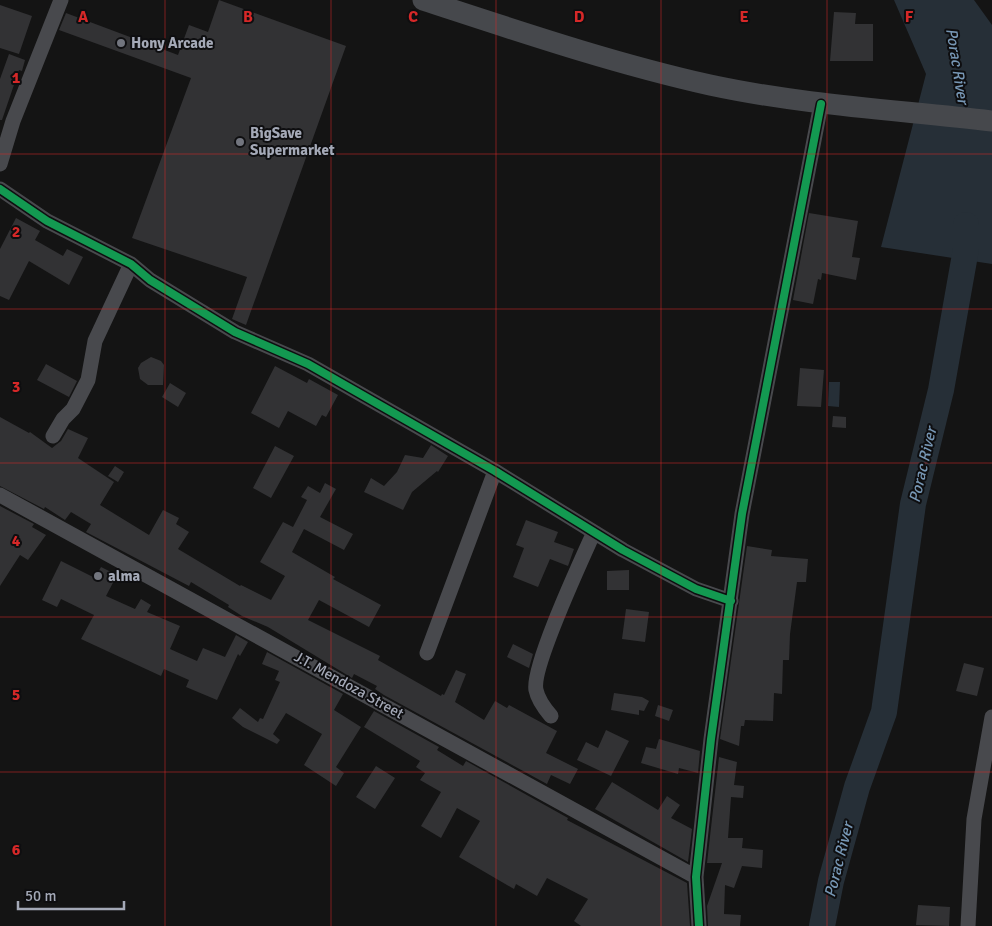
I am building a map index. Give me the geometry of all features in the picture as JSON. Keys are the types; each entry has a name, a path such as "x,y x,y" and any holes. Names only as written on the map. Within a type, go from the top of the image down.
{"street":[{"path":"423,0 573,50 711,85 821,104 901,110 992,121"},
{"path":"0,164 6,119 56,2"},
{"path":"699,926 696,878 711,740 742,514 821,104"},
{"path":"0,189 47,221 131,264 150,280 235,332 308,364 495,471 594,532 696,589 731,601"},
{"path":"53,436 63,419 73,409 88,380 95,341 131,264"},
{"path":"427,653 495,471"},
{"name":"J.T. Mendoza Street","path":"0,495 696,878"},
{"path":"551,716 543,706 535,689 538,670 550,636 594,532"},
{"path":"968,926 974,819 992,717"}],"water":[{"path":"894,0 974,0 992,25 992,264 881,247 926,74"},
{"path":"829,382 840,382 839,407 828,406"}],"building":[{"name":"BigSave Supermarket","path":"219,0 346,46 246,325 232,319 247,277 132,238 191,78 59,30 66,13 178,55 189,25 208,32"},
{"path":"0,5 32,16 19,54 0,48"},
{"path":"834,12 856,13 855,24 873,24 873,61 830,61"},
{"path":"9,54 25,60 22,71 19,70 2,120 0,120 0,79"},
{"path":"809,213 858,221 852,257 860,258 856,280 822,273 821,280 818,279 813,304 793,300"},
{"path":"16,218 40,231 35,240 63,256 67,249 83,257 69,285 29,261 9,300 0,296 0,249"},
{"path":"151,357 161,361 164,365 163,385 148,385 140,379 138,368 141,363"},
{"path":"46,364 77,381 69,397 37,380"},
{"path":"275,366 307,383 309,379 338,395 326,417 322,415 316,426 288,411 279,428 251,413"},
{"path":"800,368 824,370 821,407 797,406"},
{"path":"170,383 186,393 178,407 162,397"},
{"path":"833,416 846,417 846,428 832,427"},
{"path":"0,417 30,432 52,448 61,441 68,429 88,438 78,458 114,482 100,505 149,535 163,510 179,518 176,524 189,532 178,549 240,586 271,600 285,576 260,562 283,522 293,527 307,500 301,497 308,486 320,493 325,483 336,489 320,517 353,534 344,550 304,529 292,552 335,577 333,579 381,605 369,627 319,600 308,620 380,656 378,660 441,696 442,694 444,695 456,670 466,674 455,702 484,720 495,701 507,708 509,705 557,731 546,753 578,769 570,784 551,775 547,784 384,695 375,689 377,686 354,674 352,678 268,627 242,616 228,607 229,605 191,582 189,586 86,532 91,524 71,512 65,520 45,507 44,509 0,486"},
{"path":"431,445 448,456 438,472 412,492 403,510 364,492 371,478 384,486 397,472 405,455 423,458"},
{"path":"275,446 294,456 271,498 253,488"},
{"path":"115,466 124,472 118,482 108,476"},
{"path":"0,506 34,524 32,527 46,535 28,560 20,555 0,586"},
{"path":"526,520 558,532 554,542 574,549 568,566 550,559 538,587 513,577 524,548 516,545"},
{"path":"747,546 772,550 771,556 808,559 806,582 797,582 790,634 789,660 783,660 782,694 774,693 773,721 745,720 744,726 741,726 739,746 720,739"},
{"path":"61,561 95,578 101,567 117,575 106,596 135,609 141,599 151,605 147,612 180,626 170,649 197,661 203,648 225,657 236,635 248,642 240,656 238,654 217,700 186,687 189,680 164,669 161,676 81,639 94,615 61,599 57,607 42,600"},
{"path":"629,570 629,590 607,590 607,571"},
{"path":"626,609 649,612 645,642 622,639"},
{"path":"513,644 533,654 529,668 507,657"},
{"path":"267,652 343,694 334,710 361,727 336,767 344,773 336,786 304,765 322,734 286,713 273,734 280,740 277,744 243,727 232,718 240,708 258,722 260,718 263,719 280,682 275,680 279,671 262,664"},
{"path":"964,663 984,668 977,696 956,691"},
{"path":"614,693 642,697 649,701 644,711 639,710 639,715 611,710"},
{"path":"658,705 673,710 669,721 655,716"},
{"path":"374,711 439,747 437,750 463,766 466,761 568,818 567,820 687,883 690,926 581,926 574,921 588,899 547,878 537,896 516,884 514,889 459,857 480,821 457,808 441,838 421,826 441,792 420,780 425,773 416,767 420,761 364,727"},
{"path":"606,730 629,741 611,776 577,760 586,742 598,748"},
{"path":"659,739 700,751 698,773 679,768 678,774 641,763 646,747 656,749"},
{"path":"719,757 737,762 734,785 744,786 743,798 731,797 728,838 743,838 742,848 763,850 762,868 742,866 734,888 725,885 724,914 741,915 740,926 708,926 707,906 722,863 707,863"},
{"path":"376,766 395,778 375,809 356,797"},
{"path":"612,782 658,810 667,796 680,805 671,818 692,829 688,862 595,809"},
{"path":"918,905 950,907 949,926 916,925"}],"waterway":[{"name":"Porac River","path":"822,926 831,881 857,787 884,712 913,504 941,390 966,249 966,225"}],"cycle path":[{"path":"699,926 696,877 711,739 742,514 821,104"},
{"path":"0,189 47,221 131,264 150,280 235,332 308,364 495,471 623,550 696,589 731,601"}],"place":[{"name":"Hony Arcade","path":"121,43"},
{"name":"BigSave Supermarket","path":"240,142"},
{"name":"alma","path":"98,576"}]}
